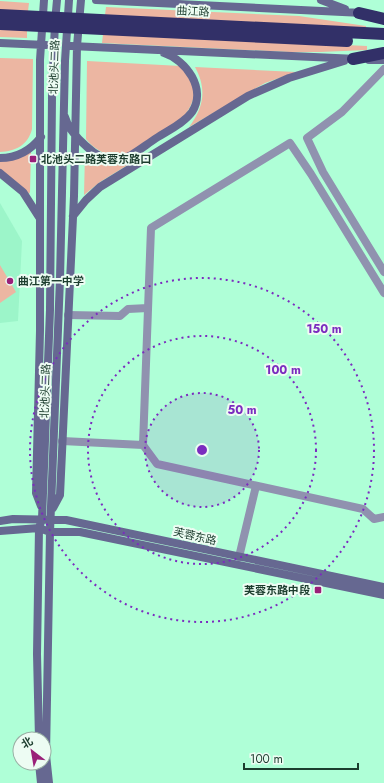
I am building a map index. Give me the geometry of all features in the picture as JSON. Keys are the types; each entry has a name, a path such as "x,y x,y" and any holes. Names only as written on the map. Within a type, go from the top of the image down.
{"highway":[{"path":"359,13 384,19"},
{"name":"曲江路","path":"0,15 22,20 384,34"},
{"name":"曲江路","path":"0,24 22,20"},
{"name":"曲江路","path":"104,24 384,42"},
{"path":"353,59 384,53"}],"main road":[{"path":"43,508 36,493 40,331 39,217 41,53 44,0"},
{"name":"北池头二路","path":"38,731 37,654 40,589 39,528 43,508 50,310 52,115 57,0"},
{"name":"北池头二路","path":"49,783 46,755 50,532 62,242 65,60 69,0"},
{"path":"52,510 60,495 73,216 76,46 81,0"},
{"name":"曲江路","path":"96,0 384,14"},
{"path":"170,4 184,0"},
{"path":"321,0 359,13"},
{"path":"0,43 384,60"},
{"path":"64,112 66,120 75,135 99,157 111,161 119,160 132,154 186,118 192,112 196,100 195,86 191,75 186,66 177,59 154,51"},
{"path":"62,242 73,216 86,200 100,187 248,96 290,78 353,59"},
{"path":"0,158 14,157 20,154 40,138 49,124 52,115"},
{"path":"0,173 23,192 39,217 50,252"},
{"name":"芙蓉东路","path":"0,521 42,519 66,520 384,587"},
{"name":"芙蓉东路","path":"0,532 39,528 50,532 80,532 384,595"},
{"path":"40,771 41,783"}],"street":[{"path":"384,69 342,112 308,138 323,172 384,272"},
{"path":"384,293 311,174 290,143 151,228 143,445 157,464 363,509 374,519 384,517"},
{"path":"68,315 120,316 128,309 148,308"},
{"path":"62,442 143,445"},
{"path":"239,557 256,486"}],"shaded area":[{"path":"0,1 29,3 28,11 0,10"},
{"path":"106,7 299,16 366,26 366,28 105,15"},
{"path":"0,28 27,30 27,38 0,37"},
{"path":"103,34 367,46 367,50 289,52 102,43"},
{"path":"0,58 33,59 32,129 30,135 24,143 16,149 0,152"},
{"path":"87,61 181,66 192,84 194,96 192,102 188,111 182,118 162,133 120,156 106,154 93,146 86,139"},
{"path":"195,67 296,72 265,83 189,127 198,112 202,98 201,83"},
{"path":"31,151 29,194 0,170 0,161"},
{"path":"85,153 106,164 131,163 100,182 84,195"},
{"name":"曲江第一中学","path":"0,203 22,241 18,321 0,323"},
{"path":"0,265 16,292 0,303"}],"place":[{"name":"北池头二路芙蓉东路口","path":"33,159"},
{"name":"曲江第一中学","path":"10,281"},
{"name":"芙蓉东路中段","path":"318,590"}]}
